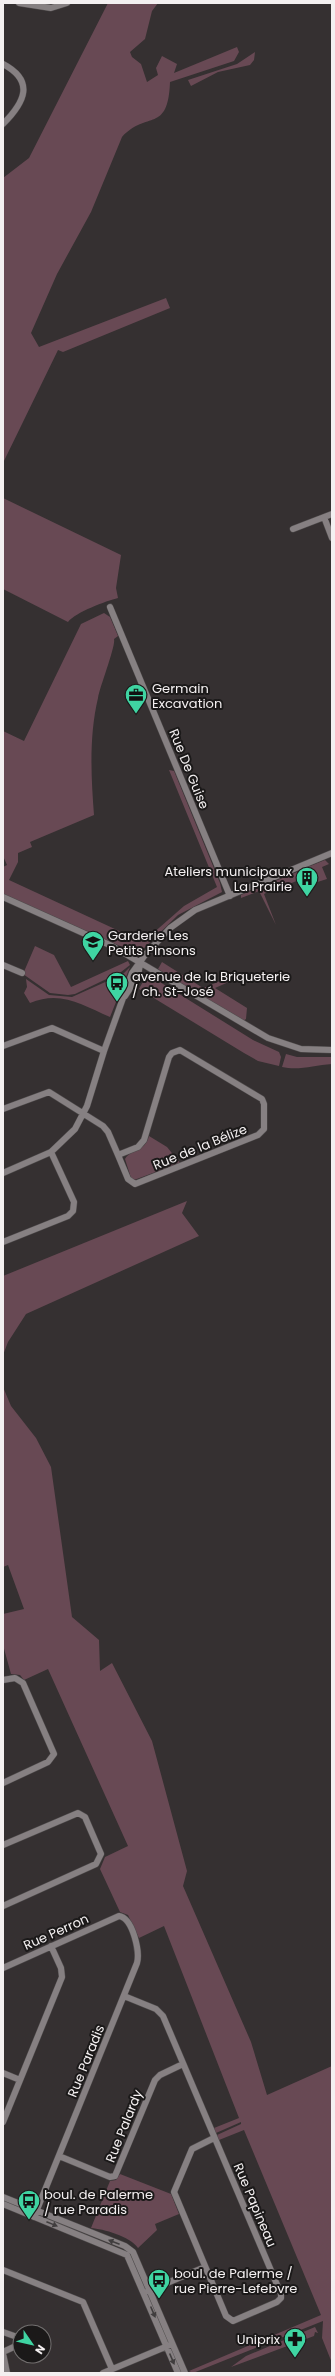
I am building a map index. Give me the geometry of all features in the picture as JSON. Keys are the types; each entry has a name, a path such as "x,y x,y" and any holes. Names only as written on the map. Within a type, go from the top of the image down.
{"street":[{"path":"19,3 51,8 67,3"},
{"path":"3,64 18,73 24,86 21,101 3,124"},
{"path":"293,529 332,514"},
{"path":"324,517 332,538"},
{"name":"Rue De Guise","path":"110,607 230,896"},
{"path":"3,1173 51,1152 71,1135 84,1113 132,973 140,962 182,918 332,853"},
{"path":"3,897 90,935 140,962 271,1040 301,1049 332,1050"},
{"path":"3,965 22,973"},
{"path":"3,1046 52,1028 104,1051"},
{"name":"Rue de la Bélize","path":"3,1109 49,1092 84,1113 106,1129 128,1179 135,1184 140,1184 260,1134 264,1126 263,1101 186,1052 174,1051 169,1057 144,1140 138,1147 118,1155"},
{"path":"3,1242 68,1216 73,1211 74,1202 51,1152"},
{"path":"3,1680 15,1678 23,1683 54,1754 48,1762 3,1782"},
{"path":"3,1845 76,1813 85,1817 102,1854 96,1864 3,1906"},
{"name":"Rue Perron","path":"3,1968 119,1916"},
{"name":"Rue Paradis","path":"35,2214 137,1963 138,1951 127,1921 119,1916"},
{"path":"3,2122 62,1977 61,1968 51,1946"},
{"name":"Rue Papineau","path":"124,1996 161,2012 184,2064 281,2298 277,2302 235,2320 229,2320 174,2192 192,2149 214,2138"},
{"name":"Rue Palardy","path":"59,2156 110,2177 114,2176 155,2080 160,2075 184,2064"},
{"path":"3,2073 20,2080"},
{"path":"3,2197 35,2214 125,2254 130,2258 147,2291 170,2345 185,2373"},
{"path":"3,2204 35,2214"},
{"path":"147,2291 205,2267"},
{"path":"3,2270 83,2302 112,2369"},
{"path":"103,2373 170,2345"},
{"path":"170,2345 178,2373"},
{"path":"3,2352 7,2373"}],"shaded area":[{"path":"108,3 158,3 152,11 145,39 130,52 132,57 141,64 147,82 158,75 156,68 162,56 177,64 174,73 237,47 239,52 234,61 170,82 165,109 161,115 131,129 122,137 91,212 57,274 31,333 39,347 166,298 170,308 63,352 58,350 3,463 3,178 29,158"},
{"path":"255,52 254,60 250,65 218,72 191,86 188,80 237,64"},
{"path":"3,498 121,555 116,588 118,598 84,611 68,622 3,589"},
{"path":"104,613 110,617 118,636 114,639 113,649 99,692 95,712 92,741 94,815 30,842 32,847 18,853 18,862 9,880 143,942 184,906 217,887 169,770 174,771 220,883 222,892 178,915 138,954 3,894 3,867 7,865 3,856 3,731 24,741 81,624"},
{"path":"325,860 329,864 322,867 327,879 308,885 305,879 302,880 298,871"},
{"path":"297,872 304,886 302,887 299,880 274,890 273,882"},
{"path":"263,886 268,892 264,894 276,925 259,891 241,898 241,895"},
{"path":"35,946 54,955 71,987 128,961 130,965 121,972 75,994 68,995 50,993 23,974"},
{"path":"162,962 203,988 240,973 240,977 215,988 247,1008 246,1019 243,1021 158,969"},
{"path":"130,967 110,1017 81,1004 62,999 41,999 30,1003 24,993 27,987 26,979 49,995 72,997 123,974"},
{"path":"147,974 253,1040 279,1052 281,1057 279,1066 258,1061 139,989"},
{"path":"286,1054 297,1057 332,1057 332,1064 301,1068 282,1067"},
{"path":"149,1136 167,1147 180,1163 134,1180 131,1178 125,1159 131,1153 141,1148"},
{"path":"187,1201 182,1213 199,1236 26,1314 8,1342 3,1355 3,1276"},
{"path":"3,1387 11,1406 36,1438 51,1467 72,1617 99,1640 100,1671 112,1663 152,1741 187,1871 183,1886 251,2042 267,2095 332,2066 332,2363 322,2338 323,2321 193,2373 189,2371 321,2315 244,2130 219,2140 217,2135 241,2124 241,2122 216,2133 214,2128 239,2118 164,1926 139,1938 128,1915 120,1912 100,1869 105,1857 128,1846 48,1669 24,1680 20,1675 11,1674 3,1645 3,1614 24,1609 8,1565 3,1567"},
{"path":"120,2174 171,2194 179,2214 155,2224 157,2230 138,2248 123,2237 91,2228 110,2181 116,2180"},
{"path":"315,2327 318,2333 315,2332 314,2336 231,2367 246,2356"}],"place":[{"name":"Germain Excavation","path":"136,714"},
{"name":"Ateliers municipaux La Prairie","path":"307,898"},
{"name":"Garderie Les Petits Pinsons","path":"93,962"},
{"name":"avenue de la Briqueterie / ch. St-José","path":"117,1002"},
{"name":"boul. de Palerme / rue Paradis","path":"29,2220"},
{"name":"boul. de Palerme / rue Pierre-Lefebvre","path":"159,2300"},
{"name":"Uniprix","path":"295,2358"}]}
